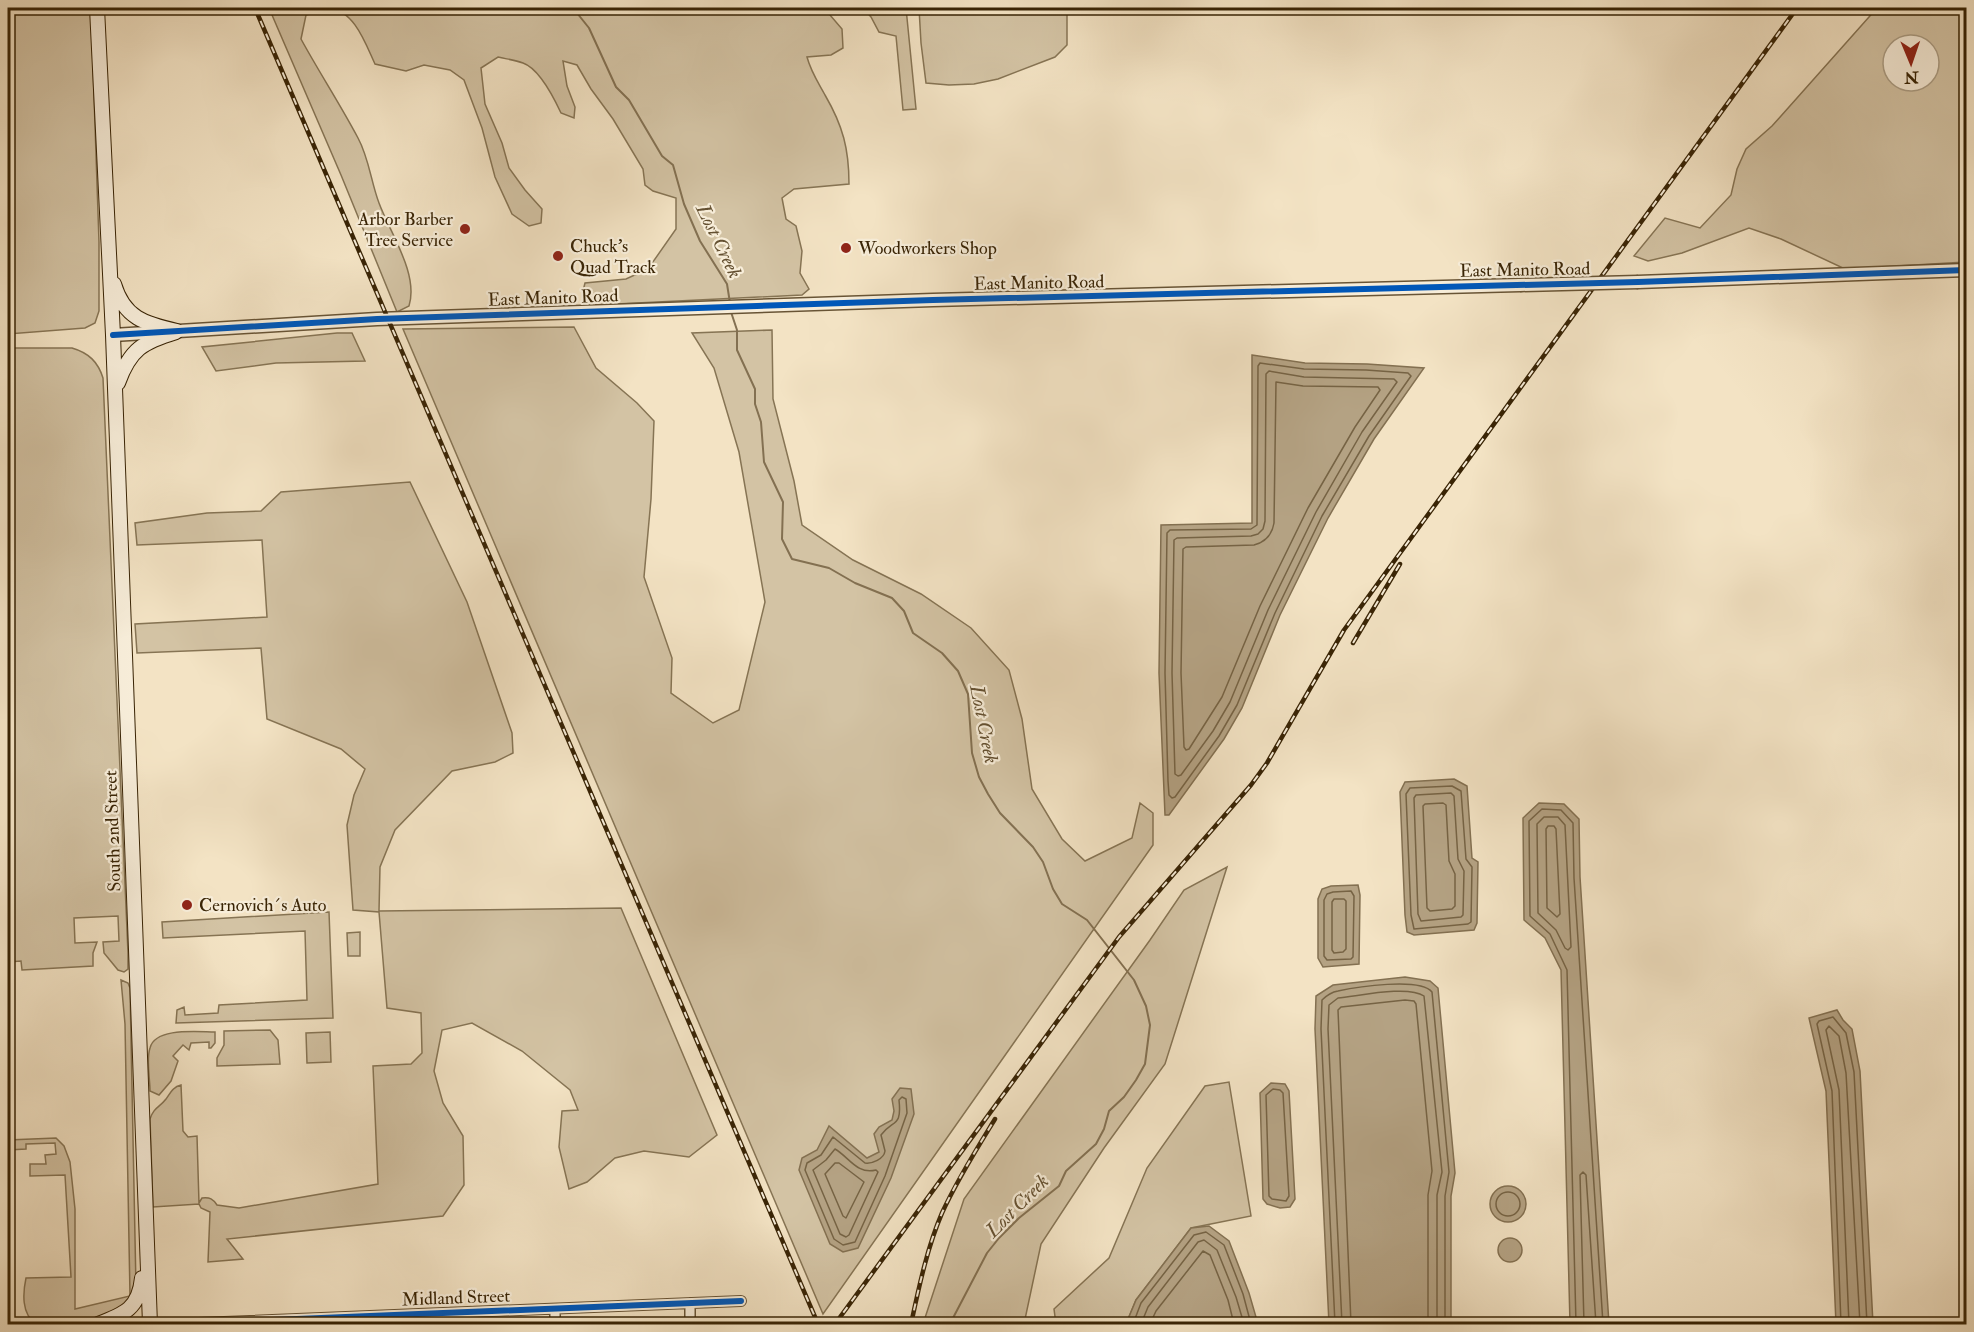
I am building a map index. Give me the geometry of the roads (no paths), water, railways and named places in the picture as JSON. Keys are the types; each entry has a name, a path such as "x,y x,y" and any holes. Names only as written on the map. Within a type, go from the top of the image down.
{"main road":[{"name":"South 2nd Street","path":"97,8 113,335 150,1324"},
{"path":"110,270 117,294 130,313 143,322 177,331"},
{"path":"115,391 126,363 136,350 154,339 177,331"},
{"path":"98,1324 121,1315 138,1298 146,1234"}],"street":[{"name":"East Manito Road","path":"113,335 377,319 702,307 1638,282 1966,270"},
{"name":"Midland Street","path":"173,1324 288,1323 422,1314 741,1301"},
{"path":"690,1303 690,1324"},
{"path":"555,1309 555,1324"},
{"path":"422,1314 422,1324"}],"water":[{"path":"1252,355 1305,363 1424,368 1374,439 1328,518 1280,615 1242,708 1224,739 1169,815 1165,815 1159,673 1161,525 1252,523"},
{"path":"1454,779 1467,786 1472,858 1478,862 1477,923 1474,930 1414,935 1407,932 1405,915 1400,792 1405,782"},
{"path":"1539,803 1564,804 1579,819 1580,877 1609,1324 1570,1324 1561,970 1545,938 1524,920 1523,818"},
{"path":"1358,885 1360,895 1359,964 1323,967 1318,958 1318,899 1322,889 1331,886"},
{"path":"1405,977 1430,981 1438,988 1455,1173 1451,1196 1451,1324 1329,1324 1315,1029 1316,996 1333,985"},
{"path":"1837,1010 1852,1029 1860,1071 1873,1324 1836,1324 1826,1091 1809,1018"},
{"path":"1271,1083 1285,1084 1289,1091 1295,1199 1290,1207 1280,1208 1267,1204 1263,1199 1260,1093"},
{"path":"900,1088 911,1089 914,1114 891,1178 858,1248 843,1252 830,1244 799,1170 802,1158 817,1150 829,1126 867,1158 879,1152 874,1134 879,1127 892,1120 894,1111 892,1099"},
{"path":"1508,1186 1520,1192 1526,1204 1520,1216 1508,1222 1496,1216 1490,1204 1496,1192"},
{"path":"1209,1226 1229,1241 1258,1324 1126,1324 1136,1300 1191,1228"},
{"path":"1510,1238 1515,1239 1521,1245 1521,1255 1515,1261 1510,1262 1505,1261 1499,1255 1498,1250 1499,1245 1505,1239"}],"waterway":[{"name":"Lost Creek","path":"573,8 589,28 616,87 629,100 662,156 673,165 684,204 700,241 727,284 730,303"},
{"name":"Lost Creek","path":"731,312 737,330 737,350 755,389 755,404 761,422 764,462 783,502 782,539 792,559 829,568 855,583 892,598 904,611 913,633 942,653 958,671 968,694 972,753 979,777 988,794 1000,813 1033,847 1043,862 1053,889 1062,904 1087,920 1134,980 1146,1006 1150,1025 1145,1064 1136,1080 1124,1097 1109,1111 1104,1129 1096,1144 1066,1171 1059,1186 1019,1218 987,1253 952,1324"}],"railway":[{"path":"255,8 818,1324"},
{"path":"835,1324 1119,937 1251,785 1267,763 1344,630 1797,8"},
{"path":"1353,643 1400,564"},
{"path":"911,1324 920,1282 942,1213 960,1177 995,1119"}],"place":[{"name":"Arbor Barber Tree Service","path":"465,229"},
{"name":"Woodworkers Shop","path":"846,248"},
{"name":"Chuck's Quad Track","path":"558,256"},
{"name":"Cernovich´s Auto","path":"187,905"}]}
